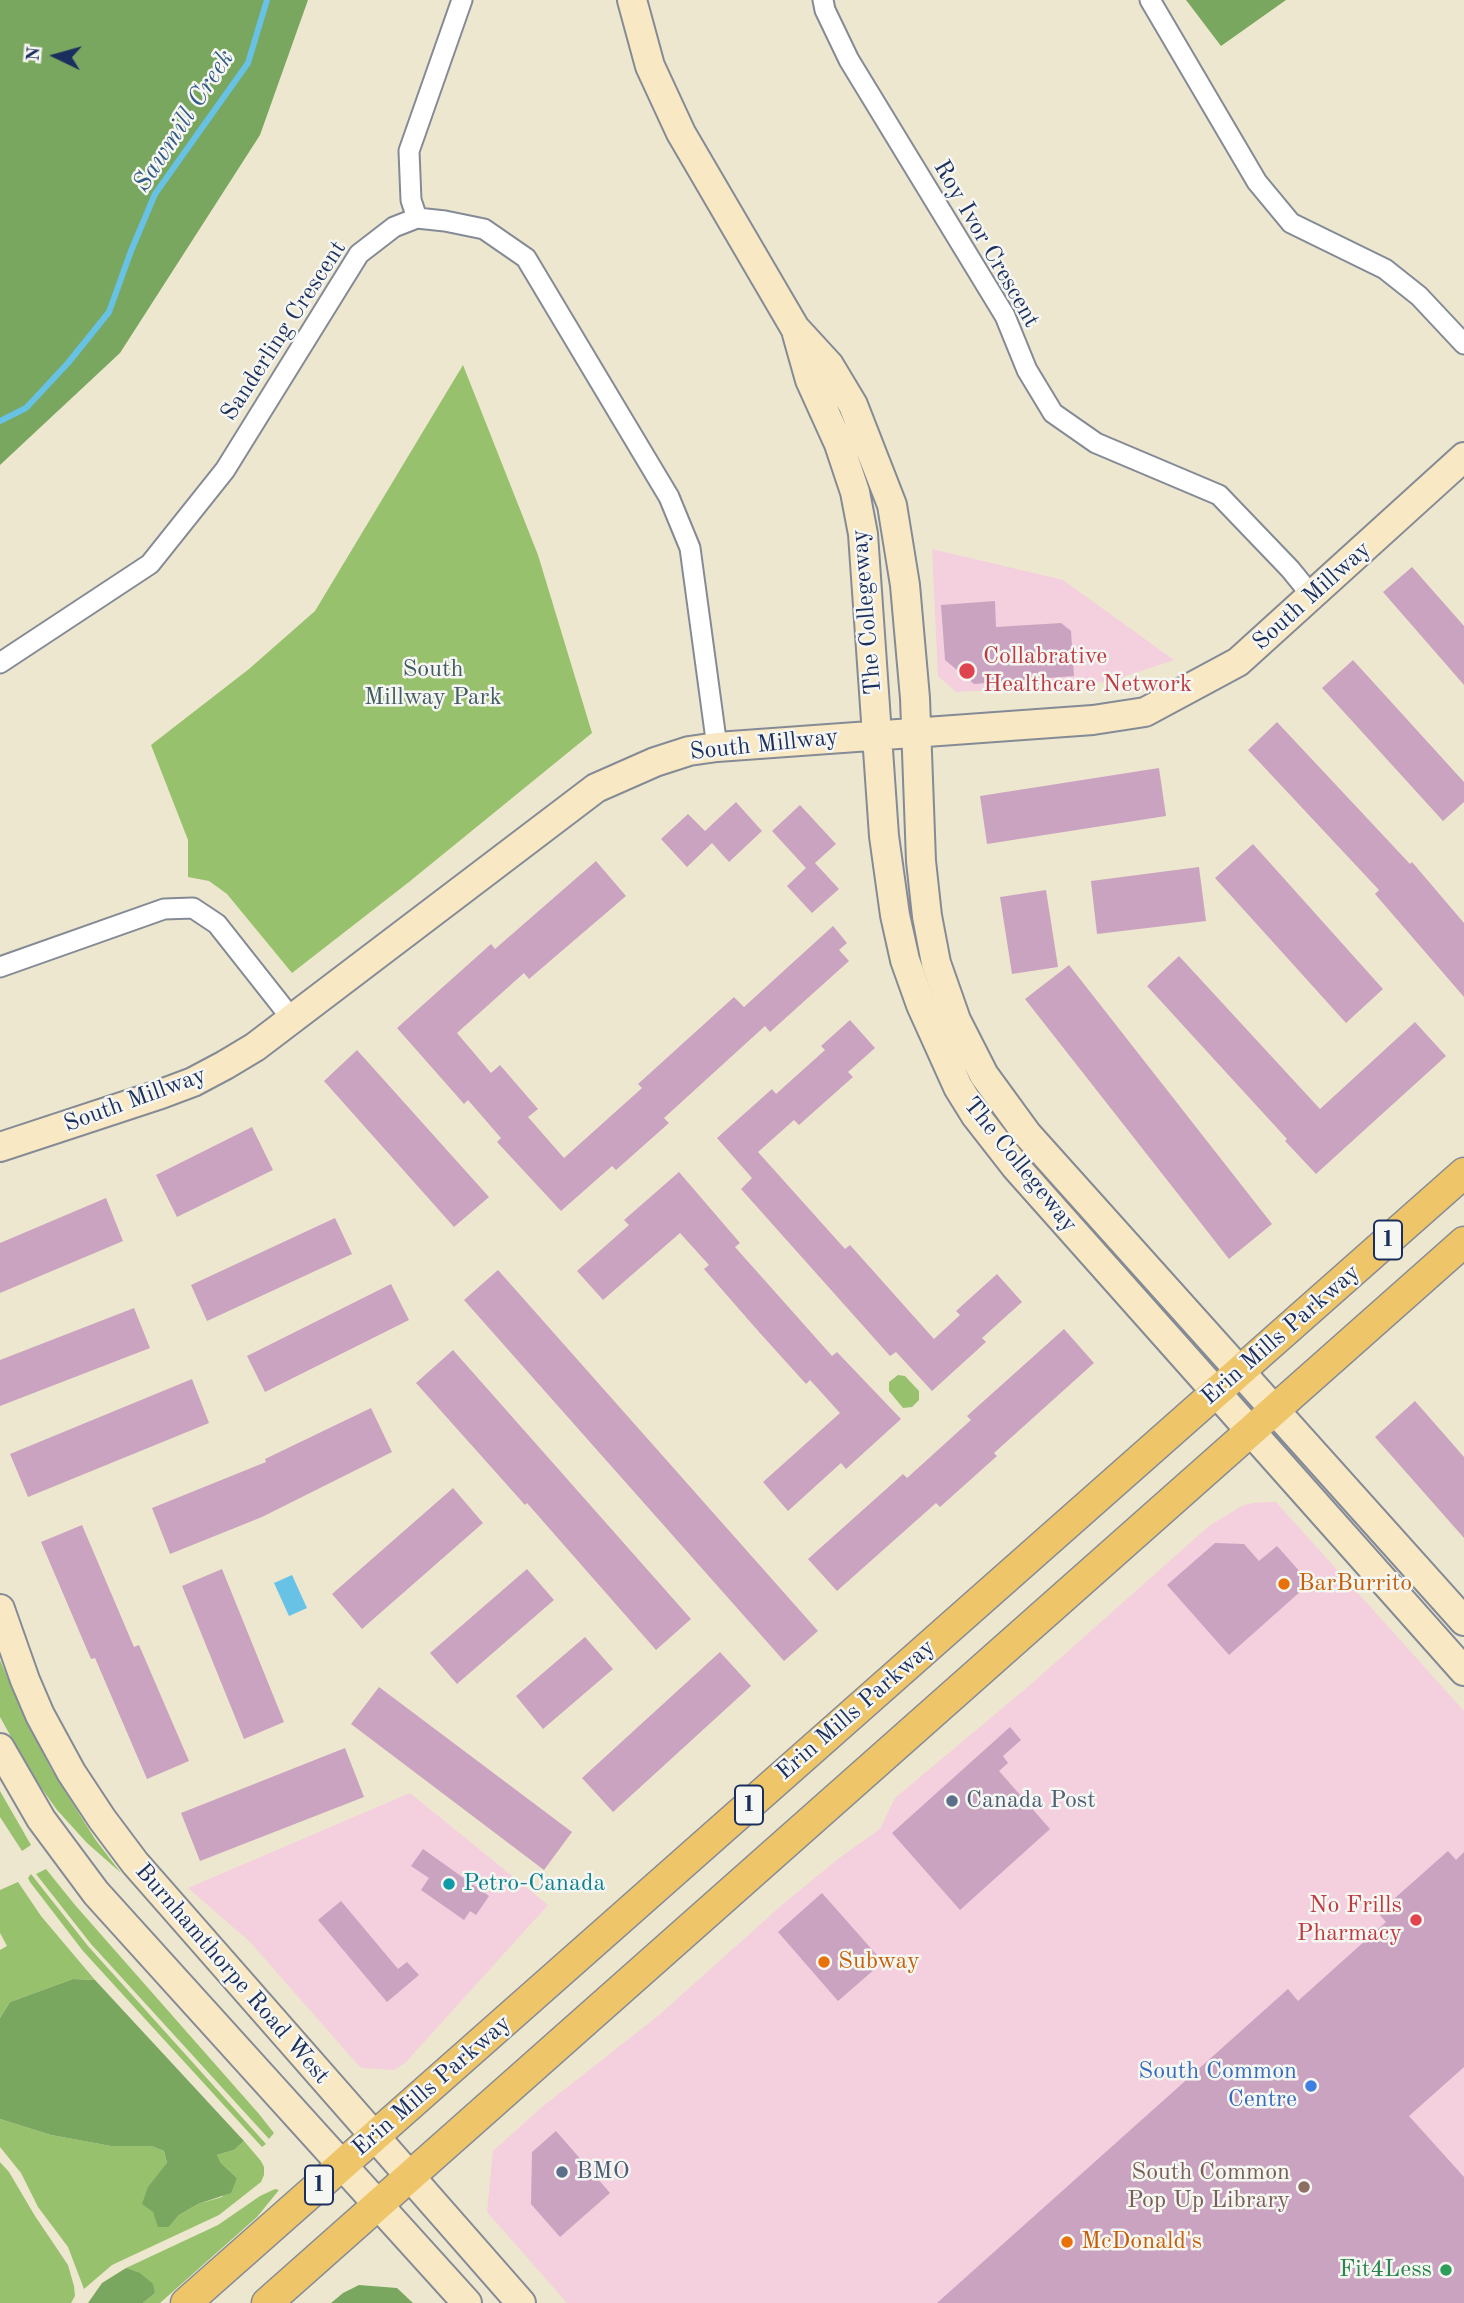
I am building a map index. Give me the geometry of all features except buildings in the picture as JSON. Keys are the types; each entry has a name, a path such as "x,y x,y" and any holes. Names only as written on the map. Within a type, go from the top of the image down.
{"main road":[{"name":"Erin Mills Parkway","path":"186,2303 1464,1173"},
{"name":"Erin Mills Parkway","path":"267,2303 1464,1242"}],"street":[{"path":"462,0 409,150 411,200 417,218 484,229 526,258 669,496 690,548 717,747"},
{"name":"The Collegeway","path":"632,0 650,66 681,133 795,328 829,365 853,405 892,505 905,585 916,731 921,861 929,928 936,963 957,1020 984,1076 1027,1135 1464,1621"},
{"name":"Roy Ivor Crescent","path":"823,0 825,10 849,60 1005,316 1027,370 1053,413 1096,443 1219,495 1290,569 1312,596"},
{"path":"1150,0 1257,182 1291,223 1385,269 1419,296 1464,344"},
{"name":"Sanderling Crescent","path":"0,663 150,564 225,470 359,254 394,227 417,218"},
{"name":"The Collegeway","path":"795,328 810,380 839,444 855,492 863,534 884,836 895,915 905,960 933,1036 958,1087 976,1116 1015,1166 1464,1671"},
{"name":"South Millway","path":"0,1147 193,1082 255,1047 596,788 655,762 689,751 717,747 1093,720 1145,712 1238,662 1464,457"},
{"path":"0,967 164,909 193,908 218,924 292,1019"},
{"name":"Burnhamthorpe Road West","path":"0,1608 40,1715 96,1812 135,1863 521,2303"},
{"name":"Burnhamthorpe Road West","path":"0,1748 41,1819 89,1884 467,2303"}],"shaded area":[{"path":"932,549 1063,580 1174,660 1108,682 956,692 938,676"},
{"path":"1276,1502 1464,1711 1464,2303 567,2303 487,2212 493,2151 542,2107 658,2016 783,1904 880,1829 895,1798 1029,1686 1209,1526 1242,1506"},
{"path":"410,1793 548,1905 405,2063 394,2070 363,2068 250,1942 188,1888"}],"green space":[{"path":"0,0 308,0 260,135 120,353 0,465"},
{"path":"1186,0 1286,0 1221,46"},
{"name":"South Millway Park","path":"463,365 538,555 592,733 292,973 227,894 209,881 188,877 188,840 151,745 249,669 315,611"},
{"path":"898,1375 905,1376 919,1391 919,1400 912,1407 903,1408 889,1391 889,1382"},
{"path":"0,1660 51,1769 95,1839 121,1873 87,1843 57,1810 35,1779 0,1717"},
{"path":"0,1791 31,1845 22,1851 0,1817"},
{"path":"46,1869 259,2114 274,2133 269,2139 91,1944 36,1874"},
{"path":"31,1874 88,1946 266,2144 262,2147 83,1951 30,1882 28,1878"},
{"path":"18,1882 41,1916 95,1980 73,1979 10,2002 0,2018 0,1950 7,1946 0,1933 0,1890"},
{"path":"73,1979 95,1980 244,2141 234,2150 217,2155 221,2163 237,2178 231,2193 198,2204 179,2215 169,2227 158,2227 153,2212 142,2204 148,2187 167,2163 164,2151 151,2146 111,2146 51,2135 0,2119 0,2018 10,2002"},
{"path":"0,2119 51,2135 111,2146 151,2146 164,2151 167,2163 153,2212 169,2227 179,2215 198,2204 222,2197 237,2178 221,2163 217,2155 234,2150 244,2141 261,2161 264,2175 261,2182 219,2215 112,2265 84,2289 68,2247 38,2207 21,2173 0,2147"},
{"path":"0,2162 68,2265 75,2296 71,2303 0,2303"},
{"path":"275,2189 279,2190 257,2217 160,2303 143,2303 155,2293 126,2268 218,2225"},
{"path":"126,2268 140,2273 153,2284 155,2293 143,2303 88,2303 102,2283"},
{"path":"359,2285 397,2288 413,2303 331,2303"}],"water":[{"path":"292,1575 307,1608 289,1616 274,1583"}],"waterway":[{"name":"Sawmill Creek","path":"0,421 26,408 68,363 109,312 155,194 248,63 267,0"}],"place":[{"name":"Collabrative Healthcare Network","path":"967,671"},
{"name":"BarBurrito","path":"1284,1584"},
{"name":"Canada Post","path":"952,1801"},
{"name":"Petro-Canada","path":"449,1884"},
{"name":"No Frills Pharmacy","path":"1416,1920"},
{"name":"Subway","path":"824,1962"},
{"name":"South Common Centre","path":"1311,2086"},
{"name":"BMO","path":"562,2172"},
{"name":"South Common Pop Up Library","path":"1304,2187"},
{"name":"McDonald's","path":"1067,2242"},
{"name":"Fit4Less","path":"1446,2270"}]}
